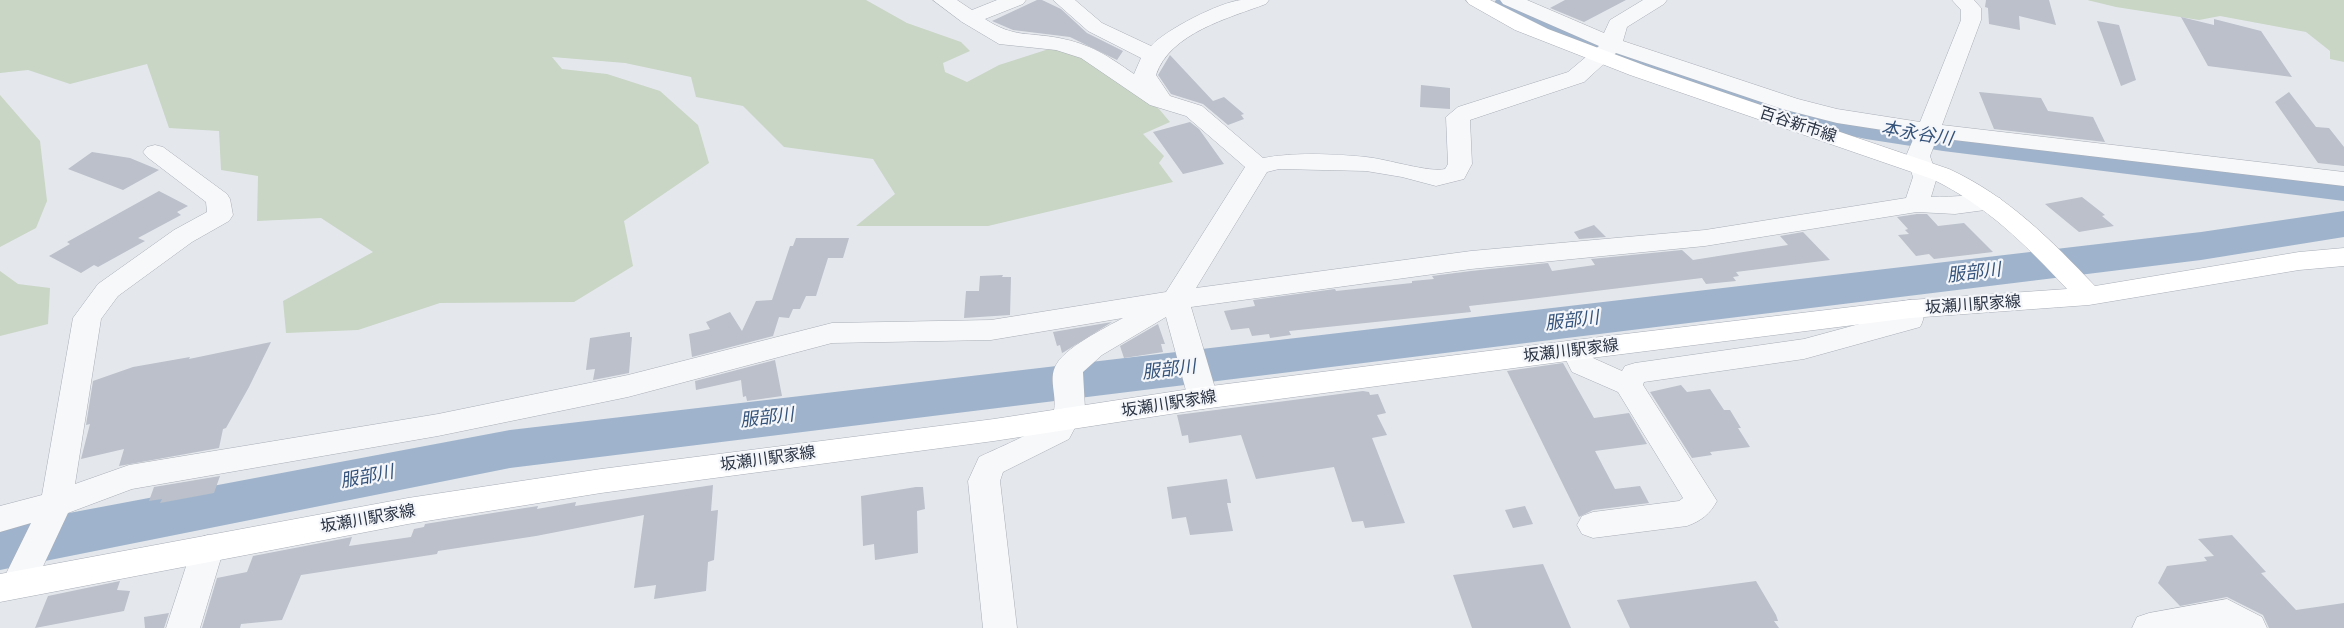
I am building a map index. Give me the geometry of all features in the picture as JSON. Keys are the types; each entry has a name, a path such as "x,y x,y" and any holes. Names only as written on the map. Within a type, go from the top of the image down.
{"main road":[{"name":"百谷新市線","path":"1476,0 1506,18 1606,51 1649,75 1920,162 1992,203 2037,242 2080,286"},
{"name":"坂瀬川駅家線","path":"14,580 208,548 408,511 1067,409 1575,350 2080,286 2344,257"}],"street":[{"path":"943,0 969,18 1007,39 1058,44 1089,54 1154,99 1194,111 1258,166"},
{"path":"969,18 1016,0"},
{"path":"1063,0 1095,28 1154,56"},
{"path":"1162,101 1145,75 1154,56 1178,35 1208,19 1259,0"},
{"path":"1510,0 1606,51 1837,116 1928,130 2344,179"},
{"path":"1000,628 984,481 990,465 1058,431 1067,409 1068,369 1092,348 1175,300 1258,166 1279,162 1366,164 1404,170 1436,179 1455,174 1460,164 1458,117 1466,112 1576,77 1606,51 1617,24 1657,0"},
{"path":"1916,204 1925,178 1920,162 1928,130 1971,20 1971,8 1962,0"},
{"path":"14,580 51,513 87,318 108,290 183,236 220,215 218,199 178,167 155,152"},
{"path":"0,519 51,513 129,477 438,425 628,386 832,332 992,330 1175,300 1471,260 1705,238 1916,204 1955,206 1992,203"},
{"path":"1175,300 1202,392"},
{"path":"1628,385 1635,373 1804,349 1910,320 1910,309"},
{"path":"1575,350 1582,365 1628,385 1701,501 1688,513 1593,525"},
{"path":"183,628 208,548"},
{"path":"2149,628 2227,614 2250,628"}],"green space":[{"path":"0,0 866,0 907,23 961,42 970,51 943,63 945,72 967,82 999,65 1052,48 1090,61 1159,109 1170,122 1143,134 1164,156 1159,163 1173,182 988,226 856,226 895,194 873,159 784,147 743,106 696,97 691,77 625,63 552,57 562,69 607,74 660,91 698,125 709,163 624,221 633,266 574,302 440,303 358,330 286,333 283,301 373,252 321,218 257,221 258,176 221,170 219,131 169,128 147,64 70,84 28,70 0,73"},
{"path":"2087,0 2344,0 2344,62 2330,59 2330,51 2306,32 2220,16 2199,20 2116,7"},
{"path":"0,95 40,141 47,201 36,228 0,247"},
{"path":"0,271 18,284 50,288 48,324 0,336"}],"building":[{"path":"1037,0 1042,0 1061,9 1087,33 1123,51 1117,60 1070,37 1013,30 992,21"},
{"path":"1565,0 1626,0 1584,22 1550,8"},
{"path":"1986,0 2049,0 2056,25 2019,16 2020,30 1989,24 1988,8 1985,7"},
{"path":"2181,17 2214,25 2214,19 2261,31 2292,77 2208,66"},
{"path":"2097,21 2119,25 2136,80 2121,86"},
{"path":"1170,55 1213,101 1224,97 1244,114 1241,115 1244,119 1228,125 1203,104 1171,94 1158,75"},
{"path":"1421,85 1450,88 1450,109 1420,107"},
{"path":"1979,92 2041,98 2048,111 2093,117 2105,142 1994,129"},
{"path":"2289,92 2316,127 2329,128 2344,147 2344,166 2318,163 2275,102"},
{"path":"1190,122 1199,129 1224,164 1183,174 1153,132"},
{"path":"92,152 130,158 159,170 123,190 68,169"},
{"path":"159,191 188,206 177,212 181,215 138,238 145,241 98,267 94,265 81,273 49,256 70,244 67,242"},
{"path":"2082,197 2105,215 2102,216 2114,226 2079,232 2045,204"},
{"path":"1927,214 1938,226 1964,223 1993,252 1934,259 1929,254 1916,256 1898,235 1909,234 1905,230 1908,229 1897,217"},
{"path":"1594,225 1606,237 1579,239 1574,232"},
{"path":"1803,232 1830,260 1736,272 1739,276 1733,277 1736,281 1706,284 1702,278 1469,306 1471,312 1289,331 1291,335 1270,338 1269,334 1252,336 1249,328 1231,330 1224,311 1255,306 1253,300 1335,289 1336,291 1412,283 1412,281 1434,279 1432,276 1471,271 1548,263 1552,271 1595,265 1591,259 1682,250 1693,260 1788,245 1780,236"},
{"path":"796,238 849,238 843,258 828,258 816,296 806,296 800,309 793,309 789,318 779,317 773,336 692,357 689,334 710,329 706,322 730,312 742,331 756,301 772,300 790,246 793,246"},
{"path":"1003,275 1002,277 1011,277 1010,315 964,318 966,291 979,291 980,276"},
{"path":"1112,322 1062,353 1060,345 1057,346 1053,332"},
{"path":"1158,324 1165,344 1161,344 1163,352 1124,358 1120,346"},
{"path":"630,332 630,337 632,337 629,373 593,380 595,369 586,370 590,338"},
{"path":"271,342 249,387 226,428 223,429 219,448 119,466 124,449 81,459 90,424 86,425 93,381 133,367 190,357 189,359"},
{"path":"775,360 782,396 747,401 746,396 743,397 741,380 696,390 695,381"},
{"path":"1563,363 1594,418 1629,413 1647,444 1595,451 1615,489 1640,486 1649,503 1593,510 1579,517 1507,371"},
{"path":"1681,385 1687,392 1710,389 1724,410 1730,410 1741,428 1738,428 1750,447 1710,452 1712,455 1692,458 1650,392"},
{"path":"1363,391 1369,392 1370,395 1378,394 1386,413 1377,415 1387,435 1372,438 1405,523 1365,528 1363,521 1352,522 1334,467 1256,479 1241,435 1189,443 1188,435 1182,436 1177,415"},
{"path":"220,476 214,493 160,503 162,499 149,501 154,487"},
{"path":"1227,479 1231,503 1227,503 1233,531 1190,535 1186,517 1172,519 1167,487"},
{"path":"713,485 711,511 718,510 714,560 708,562 706,591 654,599 656,585 634,588 644,515 536,536 438,551 437,554 301,575 282,620 241,624 240,628 202,628 217,578 247,572 253,556 352,537 349,546 411,537 414,529 424,527 425,524 499,512 538,506 537,509 576,502 575,506"},
{"path":"923,487 925,509 917,511 918,553 875,560 874,544 863,546 861,496"},
{"path":"1525,506 1533,524 1513,528 1505,510"},
{"path":"2232,535 2266,572 2261,573 2296,610 2344,603 2344,628 2269,628 2263,615 2227,597 2180,606 2158,583 2167,566 2207,561 2204,557 2214,556 2198,539"},
{"path":"1543,564 1571,628 1472,628 1453,575"},
{"path":"120,581 117,590 130,591 124,611 35,628 48,596"},
{"path":"1756,581 1776,615 1778,621 1774,621 1779,628 1630,628 1617,600"},
{"path":"169,613 164,628 145,628 144,617"}],"waterway":[{"name":"本永谷川","path":"1508,7 1591,44 1793,113 1866,128 1943,139 2344,189"},
{"name":"服部川","path":"0,548 510,449 2201,246 2344,224"}]}
